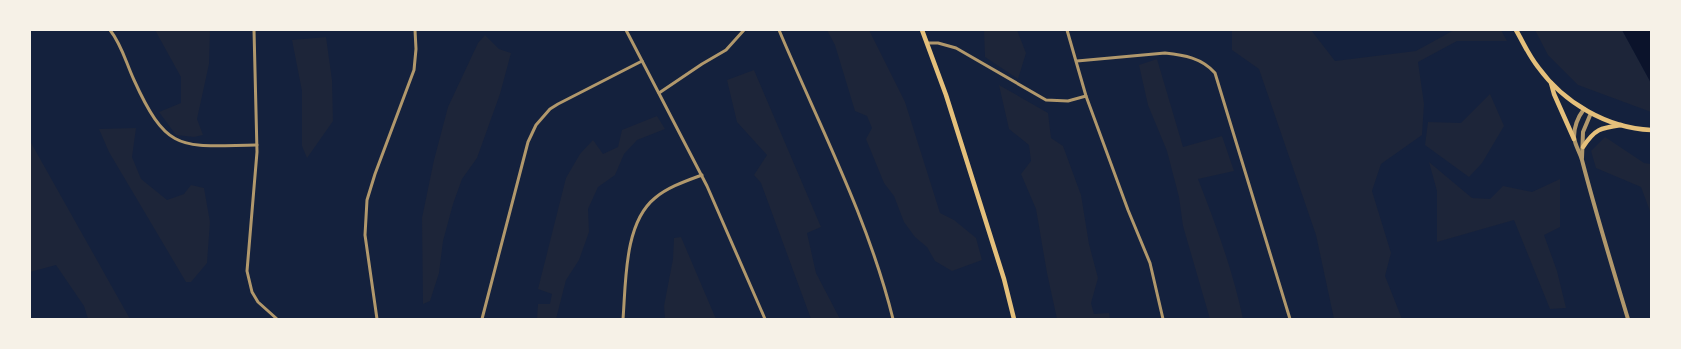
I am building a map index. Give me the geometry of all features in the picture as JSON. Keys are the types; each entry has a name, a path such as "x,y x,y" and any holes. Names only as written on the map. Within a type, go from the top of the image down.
{"main road":[{"path":"922,30 946,95 1001,271 1014,319"},
{"path":"1516,30 1538,68 1551,83 1584,109 1621,125 1651,130"},
{"path":"1551,83 1554,94 1574,139"},
{"path":"1583,147 1595,131 1602,128 1621,125"}],"street":[{"path":"110,30 120,44 134,81 155,120 166,134 176,141 193,146 257,145"},
{"path":"254,30 257,145 248,250 248,276 252,292 258,302 277,319"},
{"path":"377,319 365,235 367,200 374,174 414,70 416,49 415,30"},
{"path":"626,30 702,176 765,319"},
{"path":"659,93 726,50 744,30"},
{"path":"780,30 875,255 893,319"},
{"path":"1067,30 1086,96 1128,210 1150,263 1162,319"},
{"path":"927,43 938,43 956,48 1046,100 1068,101 1086,96"},
{"path":"1077,61 1165,53 1176,54 1203,62 1216,73 1290,319"},
{"path":"482,319 525,152 536,125 550,109 558,104 642,61"},
{"path":"1582,159 1576,148 1574,139 1577,121 1584,109"},
{"path":"1591,112 1583,132 1582,159 1586,182 1628,319"},
{"path":"623,319 628,267 634,232 638,221 655,198 702,176"}],"shaded area":[{"path":"155,30 210,30 209,64 197,119 203,135 194,137 176,135 159,112 181,103 181,77"},
{"path":"827,30 869,30 905,102 940,213 954,220 976,238 982,260 952,271 935,261 927,247 915,237 904,222 894,196 884,183 866,139 872,128 867,116 855,111 835,45"},
{"path":"984,30 1017,30 1026,53 1018,79 985,57"},
{"path":"1232,30 1311,30 1335,61 1416,51 1454,30 1501,30 1507,41 1457,41 1418,62 1424,104 1422,135 1381,164 1372,191 1391,253 1385,276 1402,319 1334,319 1316,235 1259,69 1232,50"},
{"path":"1535,30 1622,30 1651,83 1651,112 1578,85 1548,55"},
{"path":"1622,30 1651,30 1651,83"},
{"path":"485,35 499,49 511,53 500,94 477,158 462,179 453,204 443,241 439,273 430,301 423,304 422,218 434,160 448,107 478,43"},
{"path":"326,37 332,80 333,121 307,158 302,146 302,91 292,40"},
{"path":"1157,59 1183,147 1222,136 1234,171 1198,179 1224,248 1243,319 1210,319 1183,226 1179,197 1167,151 1148,105 1139,65"},
{"path":"754,70 821,227 807,233 816,273 840,319 811,319 761,183 754,175 767,155 737,122 727,80"},
{"path":"999,85 1048,113 1051,138 1063,146 1081,195 1089,244 1098,278 1091,303 1094,314 1109,313 1110,319 1057,319 1036,209 1021,174 1031,161 1029,145 1009,129"},
{"path":"1490,94 1504,126 1482,163 1469,177 1425,145 1428,122 1461,123"},
{"path":"657,116 665,129 637,140 624,154 615,175 598,187 588,209 589,232 579,260 566,280 556,319 537,319 538,304 550,304 552,294 538,289 566,178 580,154 593,140 603,154 618,147 622,130"},
{"path":"136,128 132,157 141,179 167,200 184,194 191,185 204,188 210,222 207,263 191,282 186,282 109,152 99,129"},
{"path":"1605,137 1644,163 1651,164 1651,214 1641,187 1596,168 1591,151"},
{"path":"30,141 130,319 88,319 84,306 56,265 30,272"},
{"path":"1429,162 1472,198 1490,199 1503,186 1532,192 1560,179 1560,227 1544,235 1557,271 1566,308 1550,309 1514,220 1437,242 1437,191"},
{"path":"681,237 716,319 665,319 664,306 673,259 674,238"}]}
